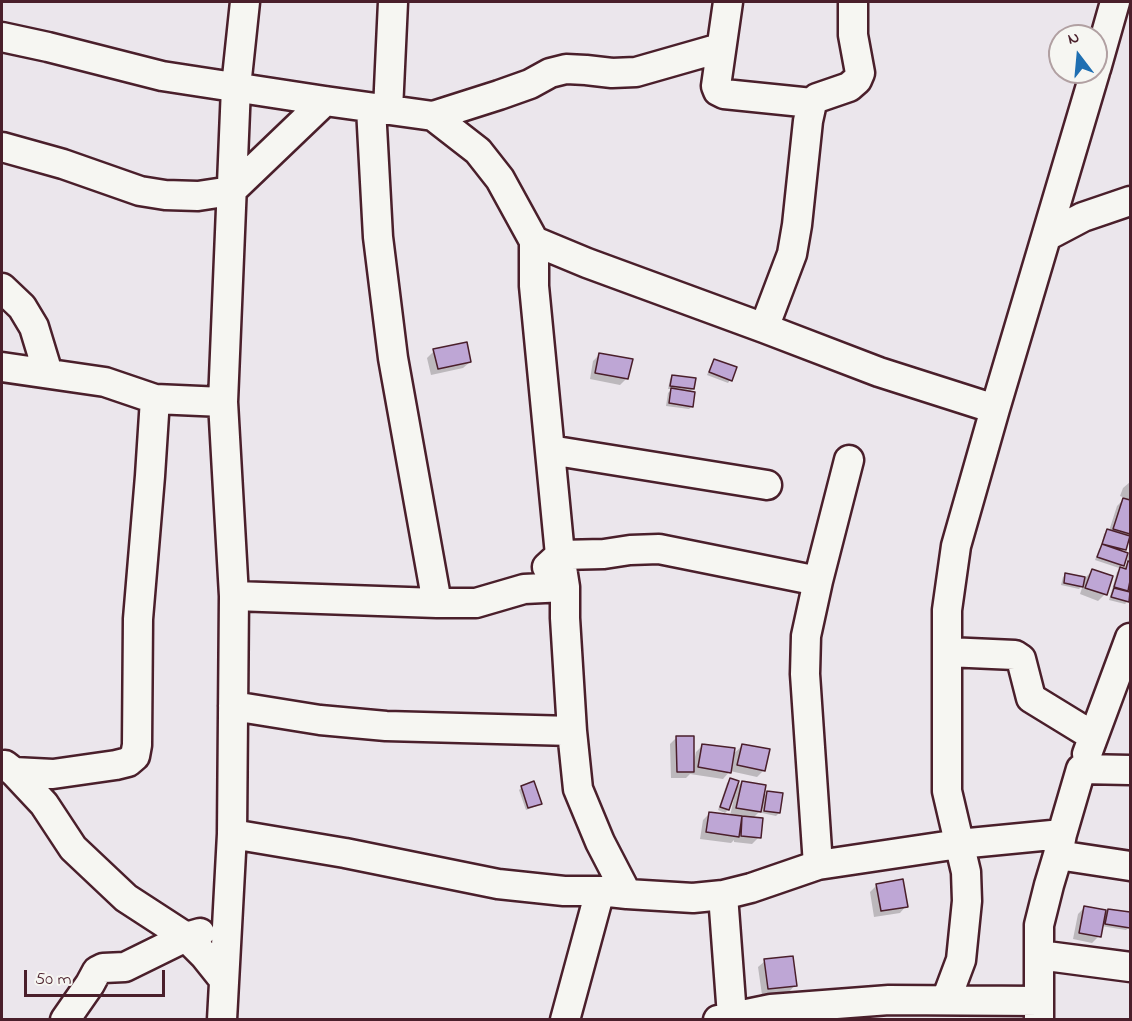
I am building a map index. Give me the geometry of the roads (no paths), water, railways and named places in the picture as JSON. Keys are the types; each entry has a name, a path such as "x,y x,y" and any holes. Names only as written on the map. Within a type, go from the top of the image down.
{"street":[{"path":"222,1020 232,834 234,596 223,402 236,87 245,2"},
{"path":"393,2 380,109 378,237 393,358 437,603"},
{"path":"728,2 720,48 716,86 718,91 724,94 812,104"},
{"path":"764,328 792,254 812,104 817,98 849,87 860,73 853,35 853,2"},
{"path":"1108,27 1115,2"},
{"path":"2,37 48,46 162,76 433,116 499,96 566,69 612,73 636,72 720,48"},
{"path":"946,1000 961,960 968,901 966,872 947,791 947,610 956,546 1092,84"},
{"path":"2,147 63,164 140,191 165,195 198,196 231,191 326,102"},
{"path":"433,116 478,151 500,179 534,241 534,286 565,587 572,730 578,789 600,842 614,893 565,1020"},
{"path":"1061,188 1083,217"},
{"path":"1047,236 1083,217 1131,201"},
{"path":"534,241 879,372 995,409"},
{"path":"2,288 22,308 34,327 48,373"},
{"path":"2,367 105,382 155,399 223,402"},
{"path":"8,767 53,774 116,765 128,762 135,756 138,619 155,399"},
{"path":"550,450 766,485"},
{"path":"818,865 805,674 806,636 849,460"},
{"path":"524,589 560,555 659,549 818,581"},
{"path":"234,596 476,603 524,589 565,587"},
{"path":"723,895 725,1018 771,1010 869,1011 946,1000 1039,1010 1039,925 1081,769 1131,638"},
{"path":"947,652 1015,656 1021,659 1031,698 1094,736"},
{"path":"233,706 320,720 386,726 572,730"},
{"path":"8,767 44,804 73,848 111,884 142,909 186,937 224,980"},
{"path":"1081,769 1131,770"},
{"path":"44,804 53,774"},
{"path":"232,834 345,853 498,884 564,891 693,898 723,895 752,888 818,865 959,844 1060,844 1131,866"},
{"path":"65,1020 98,971 104,968 125,967 186,937 227,925"},
{"path":"1039,955 1131,967"}]}
